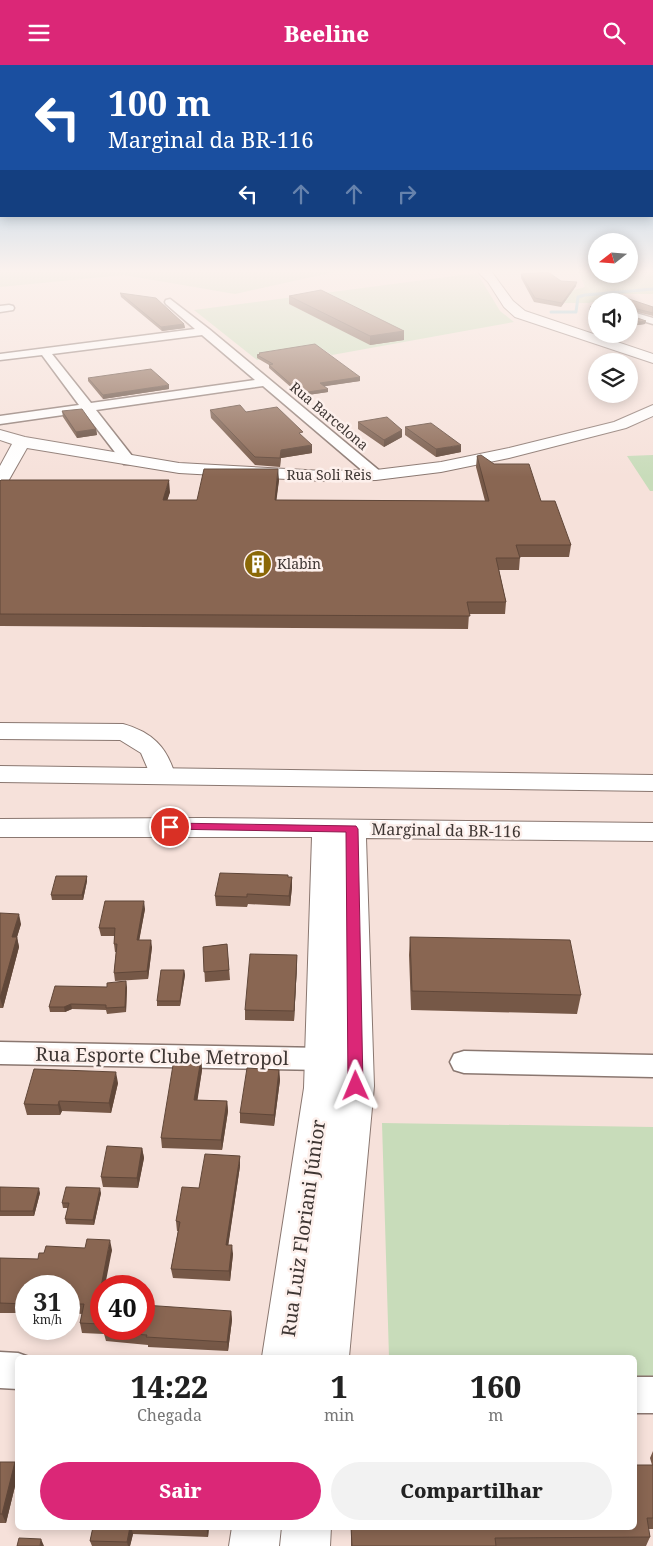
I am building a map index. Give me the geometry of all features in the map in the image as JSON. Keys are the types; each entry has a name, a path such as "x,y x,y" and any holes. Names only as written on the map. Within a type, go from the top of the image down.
{"main road":[{"path":"591,338 653,359"},
{"name":"Rua Soli Reis","path":"0,435 22,442 179,468 324,476 376,475 441,467 509,453 620,425 653,411"},
{"path":"0,481 22,442"},
{"path":"0,731 122,732 140,738 150,746 162,775"},
{"path":"0,774 653,783"},
{"name":"Marginal da BR-116","path":"0,828 339,828 653,832"},
{"name":"Rua Luiz Floriani Júnior","path":"284,1355 319,1123 339,828"},
{"name":"Rua Luiz Floriani Júnior","path":"328,1355 356,1086 339,828"},
{"path":"254,1546 257,1530"},
{"path":"305,1546 307,1530"}],"street":[{"path":"0,357 151,338"},
{"name":"Rua Barcelona","path":"213,338 376,475"},
{"path":"45,352 129,461"},
{"path":"0,419 265,382"},
{"name":"Rua Esporte Clube Metropol","path":"0,1053 324,1059"},
{"path":"464,1062 653,1066"},
{"path":"0,1370 15,1371"},
{"path":"637,1395 653,1395"}],"green space":[{"path":"229,338 425,338 332,355 321,348 257,360"},
{"path":"653,455 653,491 650,491 627,456"},
{"path":"382,1123 653,1127 653,1379 637,1379 637,1355 389,1355"}],"building":[{"path":"315,344 360,377 320,383 328,389 301,393 269,365 273,364 257,355 259,353"},
{"path":"151,369 169,385 103,395 88,378"},
{"path":"240,405 246,412 277,407 303,432 299,433 312,445 281,450 280,458 255,457 210,410"},
{"path":"82,409 96,429 76,432 62,411"},
{"path":"387,417 402,430 384,440 358,422"},
{"path":"431,423 461,445 436,449 405,427"},
{"name":"Klabin","path":"481,455 494,464 529,464 541,501 555,501 571,545 516,545 520,558 496,558 506,602 467,602 470,616 0,614 1,480 169,480 163,500 197,500 204,469 278,469 275,500 489,501 477,456"},
{"path":"220,873 288,875 288,877 292,877 289,896 247,894 247,897 215,896"},
{"path":"56,876 87,876 82,895 51,895"},
{"path":"105,901 144,901 137,940 151,940 147,971 114,973 117,944 114,944 115,928 99,928"},
{"path":"0,913 19,914 12,937 17,937 0,998"},
{"path":"410,937 570,940 581,995 412,991"},
{"path":"227,944 229,970 204,972 203,947"},
{"path":"250,954 297,955 294,1011 245,1010"},
{"path":"161,970 184,970 180,1001 157,1001"},
{"path":"126,981 125,1007 106,1008 106,1005 71,1004 64,1007 49,1007 55,986 107,987 107,983"},
{"path":"174,1059 201,1059 194,1100 227,1101 221,1140 161,1138"},
{"path":"247,1068 279,1070 274,1115 240,1113"},
{"path":"34,1069 116,1072 109,1103 59,1101 58,1105 24,1104"},
{"path":"107,1146 142,1148 137,1178 101,1177"},
{"path":"205,1154 240,1156 226,1245 232,1245 229,1271 171,1269 180,1222 176,1221 182,1187 199,1188"},
{"path":"0,1187 39,1188 33,1211 0,1211"},
{"path":"66,1187 100,1188 93,1220 65,1219 69,1203 62,1203"},
{"path":"87,1239 110,1240 103,1275 90,1275 90,1323 80,1323 84,1304 80,1304 80,1275 15,1275 15,1304 0,1303 0,1258 38,1259 39,1253 44,1253 46,1246 85,1248"},
{"path":"155,1306 231,1311 227,1342 155,1338"},
{"path":"0,1462 15,1462 2,1514 0,1514"},
{"path":"637,1465 653,1465 653,1518 647,1518 650,1537 495,1538 496,1546 352,1546 351,1530 637,1530"},
{"path":"92,1530 129,1530 127,1542 90,1541"},
{"path":"19,1538 41,1539 40,1546 17,1546"}],"place":[{"name":"Klabin","path":"258,564"}],"route":[{"path":"170,827 352,829 356,1086"}]}
